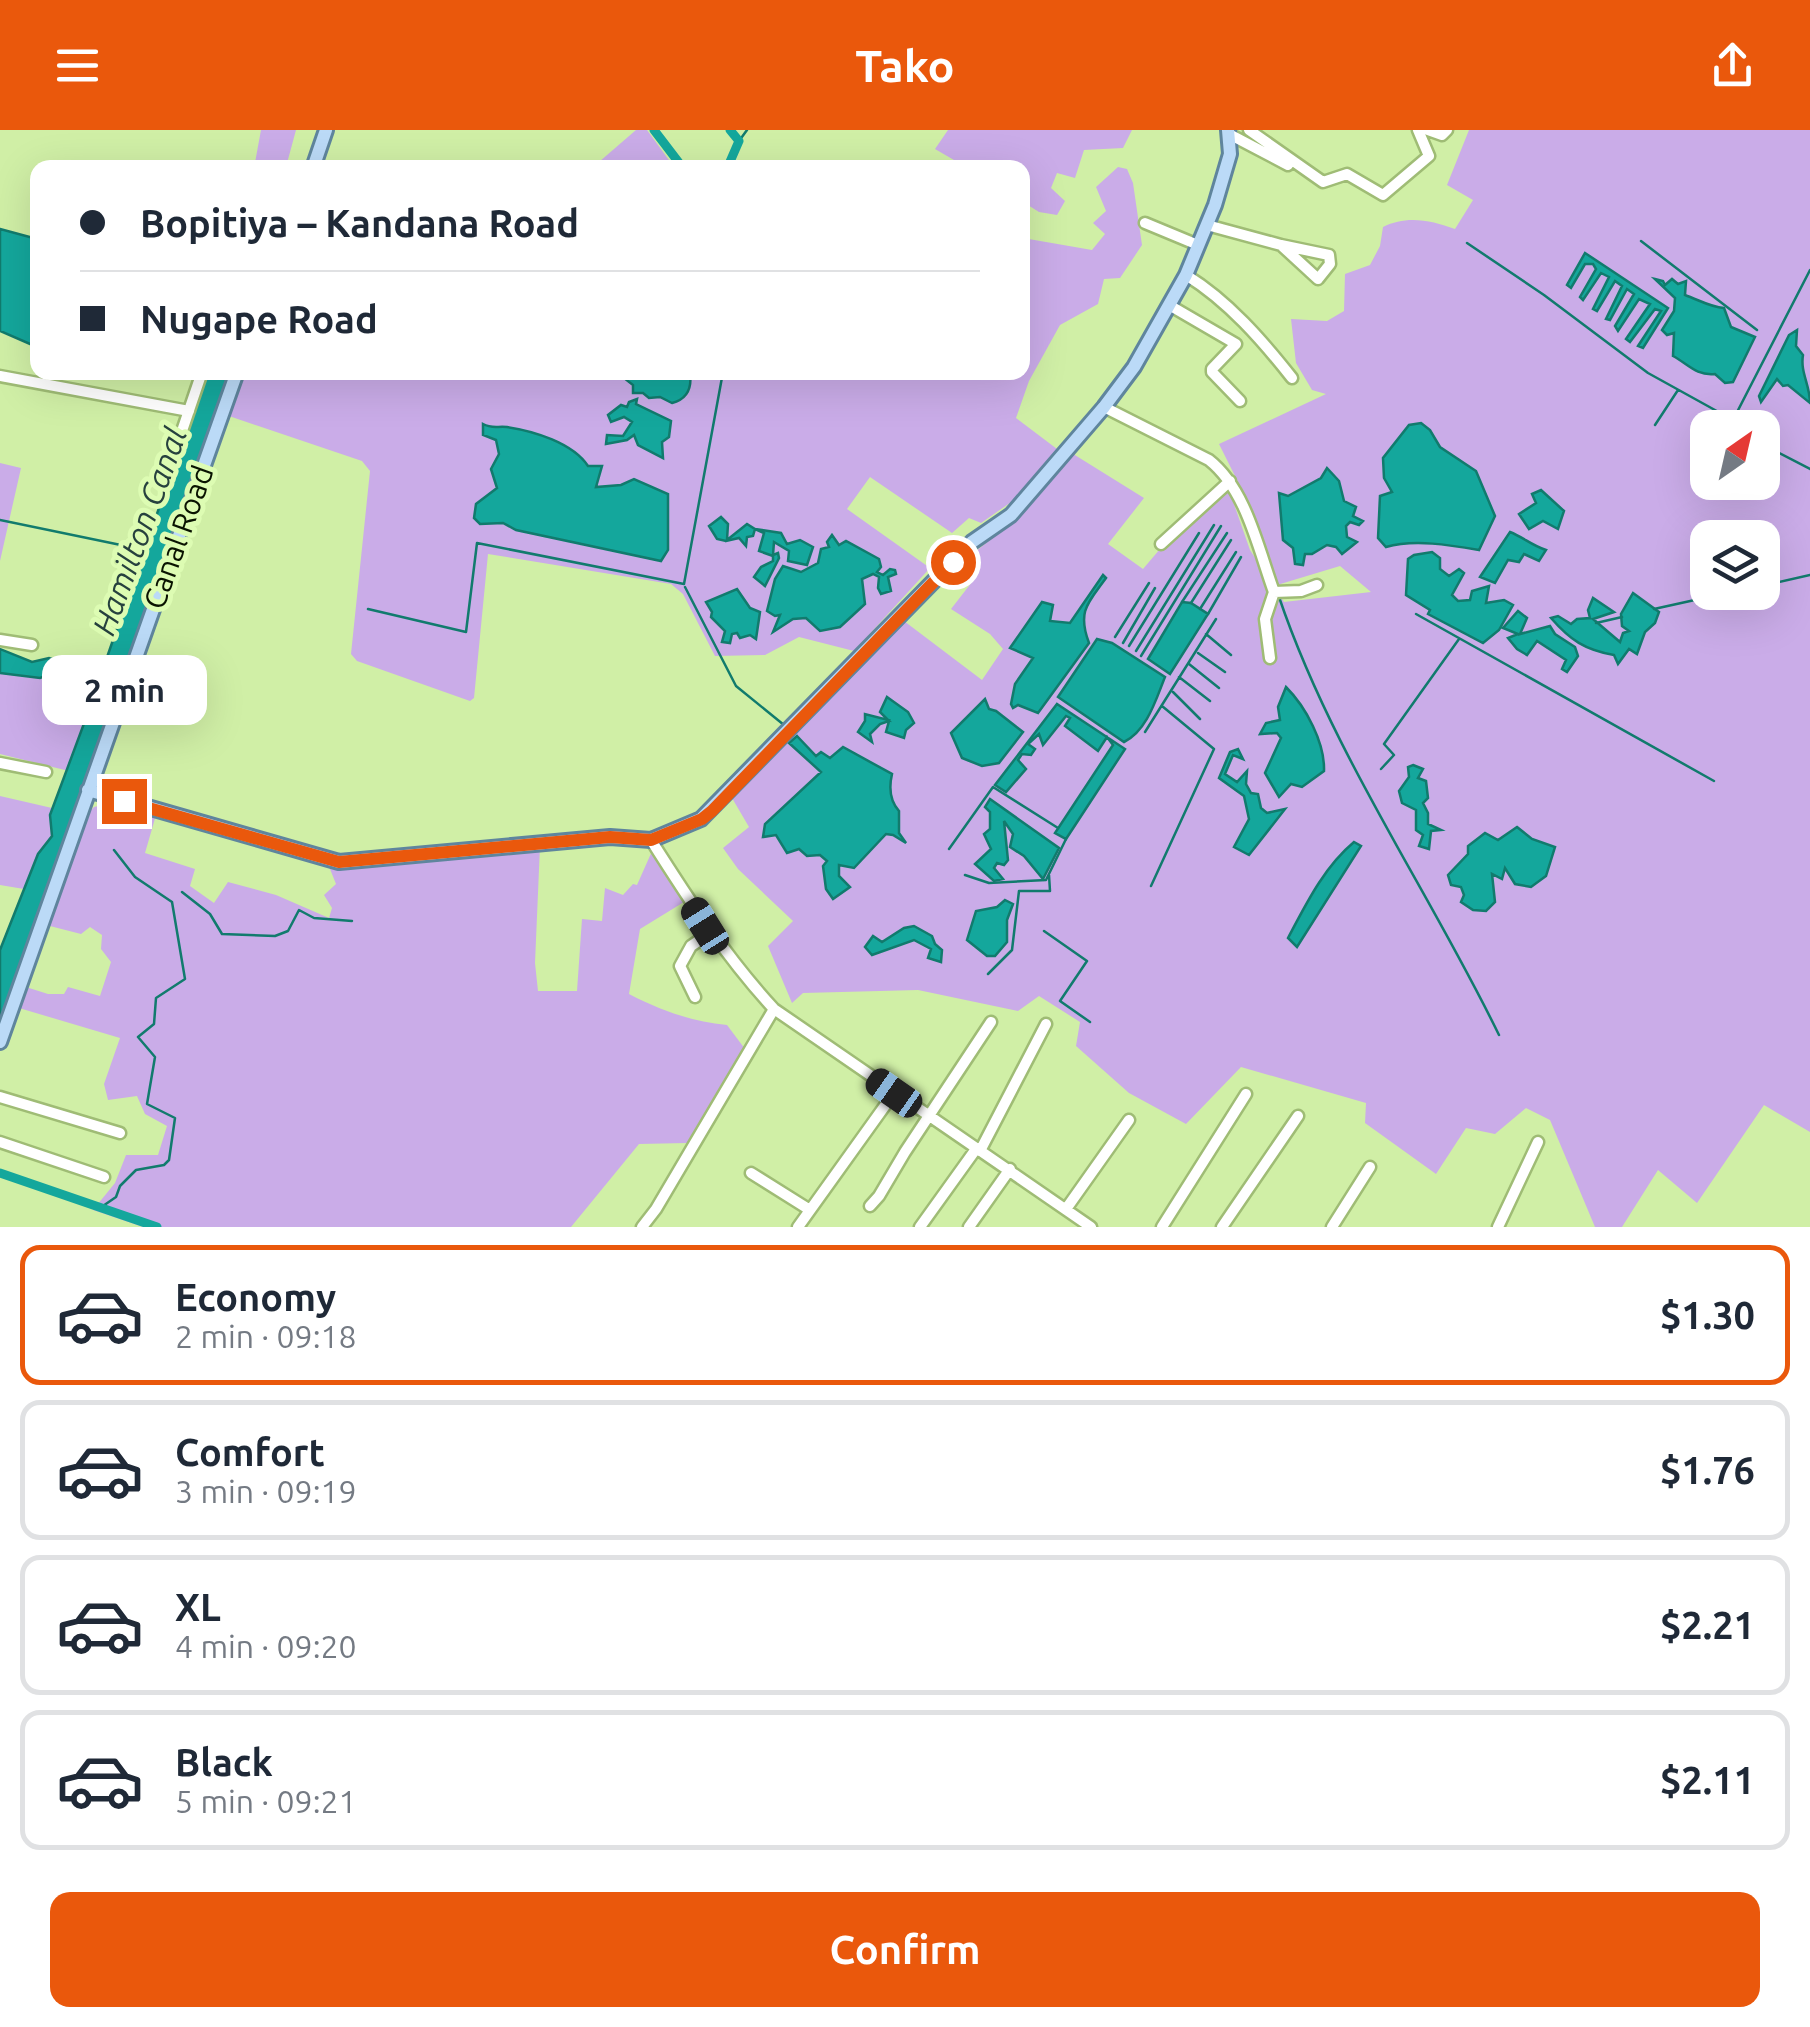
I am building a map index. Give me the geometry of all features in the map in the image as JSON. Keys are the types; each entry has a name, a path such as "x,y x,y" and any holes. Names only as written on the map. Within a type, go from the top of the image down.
{"main road":[{"path":"315,160 326,130"},
{"path":"88,790 339,862 610,837 651,840 702,819 972,542 1012,514 1104,407 1134,367 1186,275 1230,154 1229,132"},
{"name":"Canal Road","path":"0,1042 235,380"}],"street":[{"path":"1249,130 1323,182 1347,174 1384,195 1429,156 1418,130"},
{"path":"1428,130 1442,135 1447,130"},
{"path":"1229,132 1288,165"},
{"path":"1144,224 1198,245"},
{"path":"1207,224 1330,256 1330,264 1318,279 1280,245"},
{"path":"1186,275 1210,290 1260,337 1292,378"},
{"path":"1169,305 1236,344 1212,369 1240,402"},
{"path":"0,376 189,410"},
{"path":"183,428 199,380"},
{"path":"1104,407 1208,460 1230,481 1274,592 1264,619 1270,658"},
{"path":"1161,544 1230,481"},
{"path":"1274,592 1317,584"},
{"path":"0,640 32,645"},
{"path":"0,763 46,772"},
{"path":"651,840 710,933 774,1010 1010,1169 1066,1209 1073,1222 1091,1227"},
{"path":"695,997 680,966 691,946 710,933"},
{"path":"642,1227 774,1010"},
{"path":"870,1206 991,1022"},
{"path":"920,1227 978,1150 1046,1024"},
{"path":"798,1227 894,1093"},
{"path":"1162,1227 1246,1094"},
{"path":"0,1097 120,1133"},
{"path":"1222,1227 1298,1116"},
{"path":"1066,1209 1129,1120"},
{"path":"0,1142 104,1176"},
{"path":"1498,1227 1538,1142"},
{"path":"1332,1227 1370,1168"},
{"path":"969,1227 1010,1169"},
{"path":"751,1173 810,1210"}],"shaded area":[{"path":"261,130 296,130 288,160 255,160"},
{"path":"636,130 647,130 669,160 601,160"},
{"path":"948,130 1132,130 1123,148 1084,150 1075,178 1057,173 1051,188 1065,201 1057,215 1030,206 1030,160 954,160 935,149"},
{"path":"1469,130 1810,130 1810,1132 1764,1105 1697,1203 1658,1170 1622,1227 1595,1227 1550,1120 1526,1108 1495,1134 1466,1128 1436,1174 1365,1123 1366,1103 1241,1067 1186,1124 1129,1093 1076,1046 1080,1022 1039,996 1018,1011 918,990 803,993 792,1003 768,946 793,921 738,869 723,848 749,827 732,798 904,621 982,680 1003,649 990,634 951,609 972,582 957,566 1009,525 1070,452 1144,498 1108,544 1143,569 1228,487 1250,550 1284,602 1371,592 1340,566 1277,585 1219,444 1326,394 1312,390 1296,363 1291,319 1327,321 1344,311 1345,274 1370,265 1380,246 1383,227 1419,220 1455,229 1473,200 1447,185"},
{"path":"1118,167 1127,169 1133,183 1142,245 1120,278 1104,279 1098,304 1060,325 1030,379 1030,239 1092,250 1105,234 1093,223 1106,211 1096,187"},
{"path":"241,380 1030,380 1016,418 1057,449 1017,498 981,523 969,518 952,533 870,477 847,509 930,568 854,651 799,637 765,655 715,656 683,594 671,584 488,554 474,698 470,701 357,661 351,654 370,471 362,461 226,415"},
{"path":"0,463 21,468 0,561"},
{"path":"0,673 74,677 96,693 69,771 0,754"},
{"path":"0,796 52,808 52,836 38,854 24,889 0,885"},
{"path":"115,802 156,815 145,853 195,869 190,886 214,903 228,882 276,895 329,918 332,908 324,895 336,884 328,864 378,866 540,846 535,963 538,991 577,991 582,919 602,921 605,888 623,895 633,884 637,885 653,849 684,902 640,929 629,994 676,1014 727,1025 745,1049 687,1143 639,1144 571,1227 143,1227 93,1210 115,1183 126,1155 158,1155 167,1126 145,1114 137,1096 108,1100 104,1084 120,1038 19,1008 26,987 64,994 68,987 100,996 111,962 101,949 102,935 90,927 81,934 46,925 55,911 86,816 94,807"}],"water":[{"path":"0,229 30,237 30,344 0,331"},
{"path":"1585,253 1668,308 1643,348 1638,346 1661,311 1655,309 1630,342 1626,339 1650,304 1639,299 1618,331 1615,326 1634,294 1627,289 1610,320 1606,319 1622,286 1615,281 1597,311 1593,309 1609,277 1601,273 1583,300 1580,297 1596,269 1593,264 1585,264 1571,288 1567,285"},
{"path":"1655,279 1665,285 1672,279 1678,284 1686,281 1685,295 1724,308 1731,327 1755,337 1733,382 1725,383 1715,374 1697,371 1673,356 1674,333 1667,335 1662,330 1674,311 1675,298"},
{"path":"1797,330 1796,346 1803,355 1810,403 1777,379 1761,402 1759,396 1789,335"},
{"path":"204,380 230,380 0,1023 0,950 38,854 52,836 50,815 95,694 74,677 64,683 62,677 53,673 40,678 0,673 0,649 32,662 49,658 74,666 104,666"},
{"path":"627,380 690,380 685,396 672,403 633,393 633,385"},
{"path":"637,399 636,404 671,421 669,437 662,442 663,458 638,445 634,435 606,444 607,435 623,436 632,422 624,417 611,422 608,415"},
{"path":"1421,423 1440,447 1476,471 1495,516 1479,550 1420,543 1386,547 1378,538 1380,496 1392,492 1384,478 1383,458 1409,425"},
{"path":"483,424 541,435 573,451 588,466 602,466 596,487 621,485 634,479 668,494 668,550 661,561 516,530 503,523 480,524 474,518 476,504 497,488 491,469 499,454 496,440 483,435"},
{"path":"1327,468 1339,481 1344,501 1356,507 1353,516 1363,521 1346,526 1347,537 1357,542 1342,554 1327,545 1305,554 1303,565 1295,564 1293,548 1283,540 1279,493 1288,496 1321,478"},
{"path":"1541,490 1564,511 1558,529 1543,521 1529,529 1519,514 1536,503 1532,494"},
{"path":"721,517 728,524 727,540 747,524 755,529 753,536 747,537 746,546 739,538 726,541 717,539 709,526"},
{"path":"755,529 781,533 787,544 800,540 813,547 807,565 788,561 789,551 774,542 773,555 778,553 779,558 765,586 754,577 761,567 773,561 773,556 759,551 764,533"},
{"path":"1510,532 1546,550 1539,561 1524,554 1519,562 1508,560 1495,583 1480,577"},
{"path":"832,535 839,545 846,541 879,559 881,567 877,572 883,575 895,570 896,574 888,577 891,591 881,594 879,577 873,574 862,579 865,604 840,627 820,631 806,618 793,619 773,632 780,615 767,611 775,579 783,566 801,572 818,563 821,549 829,547 827,542"},
{"path":"1432,552 1440,558 1440,569 1449,576 1459,569 1464,573 1452,595 1458,601 1470,600 1472,591 1489,586 1486,603 1504,600 1513,605 1499,630 1483,643 1428,614 1430,610 1406,595 1408,559"},
{"path":"1103,575 1106,578 1084,615 1089,643 1038,713 1018,705 1013,708 1015,684 1033,658 1010,648 1042,602 1053,605 1050,621 1070,623"},
{"path":"737,589 750,608 760,612 756,639 750,635 740,638 737,633 732,634 730,643 722,642 725,631 711,617 706,602"},
{"path":"1633,593 1659,612 1655,623 1645,632 1637,654 1629,649 1618,664 1614,655 1579,643 1551,618 1558,616 1571,624 1590,618 1588,610 1593,598 1614,612 1593,619 1620,642 1623,633 1629,631 1622,626 1621,614"},
{"path":"1182,602 1208,614 1170,674 1148,659"},
{"path":"1518,611 1527,618 1520,634 1550,626 1575,647 1578,656 1567,672 1562,669 1566,660 1537,641 1527,655 1508,638 1518,634 1503,628"},
{"path":"1097,639 1112,643 1165,677 1145,722 1124,742 1058,697"},
{"path":"1286,687 1313,726 1324,771 1302,787 1291,784 1279,797 1265,773 1281,738 1277,733 1260,734 1266,723 1280,720 1278,707"},
{"path":"887,697 908,712 914,723 904,738 886,732 889,721 880,724 870,734 872,742 858,732 865,714 888,720 880,712"},
{"path":"985,699 989,709 1023,732 999,763 982,766 962,758 951,733"},
{"path":"1057,704 1107,737 1098,751 1065,726 1070,718 1066,716 1043,745 1039,734 1028,744 1035,749 1018,760 1026,769 1006,792 995,785"},
{"path":"797,736 816,756 821,752 830,758 843,747 892,774 891,794 899,811 899,833 906,843 886,834 854,868 839,865 839,876 850,887 833,899 826,889 823,866 827,861 820,855 807,856 799,849 787,853 776,835 763,837 765,824 821,772 789,743"},
{"path":"1107,737 1125,749 1066,839 1055,833 1113,745"},
{"path":"1238,749 1243,759 1233,755 1225,774 1237,782 1247,771 1246,784 1251,793 1258,794 1261,808 1267,813 1285,809 1249,855 1234,847 1249,819 1244,796 1219,778 1230,752"},
{"path":"1408,767 1423,769 1418,778 1426,781 1428,798 1423,803 1428,824 1441,830 1431,831 1429,849 1419,846 1423,835 1416,830 1416,810 1402,803 1399,791 1409,777"},
{"path":"990,799 1059,848 1043,879 1024,856 1010,847 1013,834 1004,821 1008,860 994,868 1003,879 994,881 975,864 991,849 984,834 990,829 990,812 985,807"},
{"path":"1517,827 1532,839 1555,847 1546,876 1531,887 1515,884 1505,868 1502,879 1492,874 1495,902 1486,911 1473,910 1461,902 1461,887 1451,885 1448,875 1468,854 1468,846 1485,833 1498,840"},
{"path":"1354,842 1361,846 1297,947 1288,938 1302,912 1325,874"},
{"path":"1005,900 1013,904 1007,920 1007,942 995,956 987,956 967,940 976,911 997,907"},
{"path":"914,926 932,936 942,950 941,962 928,958 931,949 914,940 872,955 865,947 873,936 882,942"}],"waterway":[{"path":"654,130 677,160"},
{"path":"730,130 739,141 731,160"},
{"path":"739,141 747,130"},
{"path":"1641,241 1757,330"},
{"path":"1467,243 1648,373 1733,420 1810,270"},
{"path":"368,609 466,632 477,543 684,584 722,380"},
{"path":"1655,425 1678,390"},
{"path":"1780,453 1810,469"},
{"name":"Hamilton Canal","path":"0,520 145,550"},
{"path":"1136,651 1214,525"},
{"path":"1141,656 1221,526"},
{"path":"1129,646 1199,533"},
{"path":"1182,602 1227,533"},
{"path":"1191,603 1231,540"},
{"path":"1200,609 1236,552"},
{"path":"1208,614 1241,557"},
{"path":"1780,582 1810,575"},
{"path":"1115,637 1149,583"},
{"path":"685,587 736,686 784,725"},
{"path":"1123,643 1155,588"},
{"path":"1279,597 1301,655 1353,766 1499,1035"},
{"path":"1654,609 1690,601"},
{"path":"1416,614 1714,781"},
{"path":"1596,623 1622,617"},
{"path":"1145,732 1216,619"},
{"path":"1206,634 1231,655"},
{"path":"1381,769 1394,755 1384,744 1459,639"},
{"path":"1198,653 1225,672"},
{"path":"1189,664 1219,688"},
{"path":"1179,677 1210,701"},
{"path":"1173,692 1200,719"},
{"path":"1151,886 1214,749 1162,706"},
{"path":"949,849 993,787 1058,828"},
{"path":"965,875 989,883 1046,880 1066,839"},
{"path":"100,1208 116,1197 120,1186 136,1170 164,1165 169,1160 175,1118 147,1104 155,1057 138,1037 154,1024 156,998 185,979 172,902 135,877 114,850"},
{"path":"988,974 1012,950 1019,891 1050,891 1049,875"},
{"path":"182,892 210,914 222,934 275,936 288,931 299,910 314,918 352,921"},
{"path":"1044,931 1087,961 1060,1001 1090,1022"},
{"path":"0,1173 157,1227"}],"route":[{"path":"124,801 339,862 610,837 651,840 712,811 953,562"}]}
